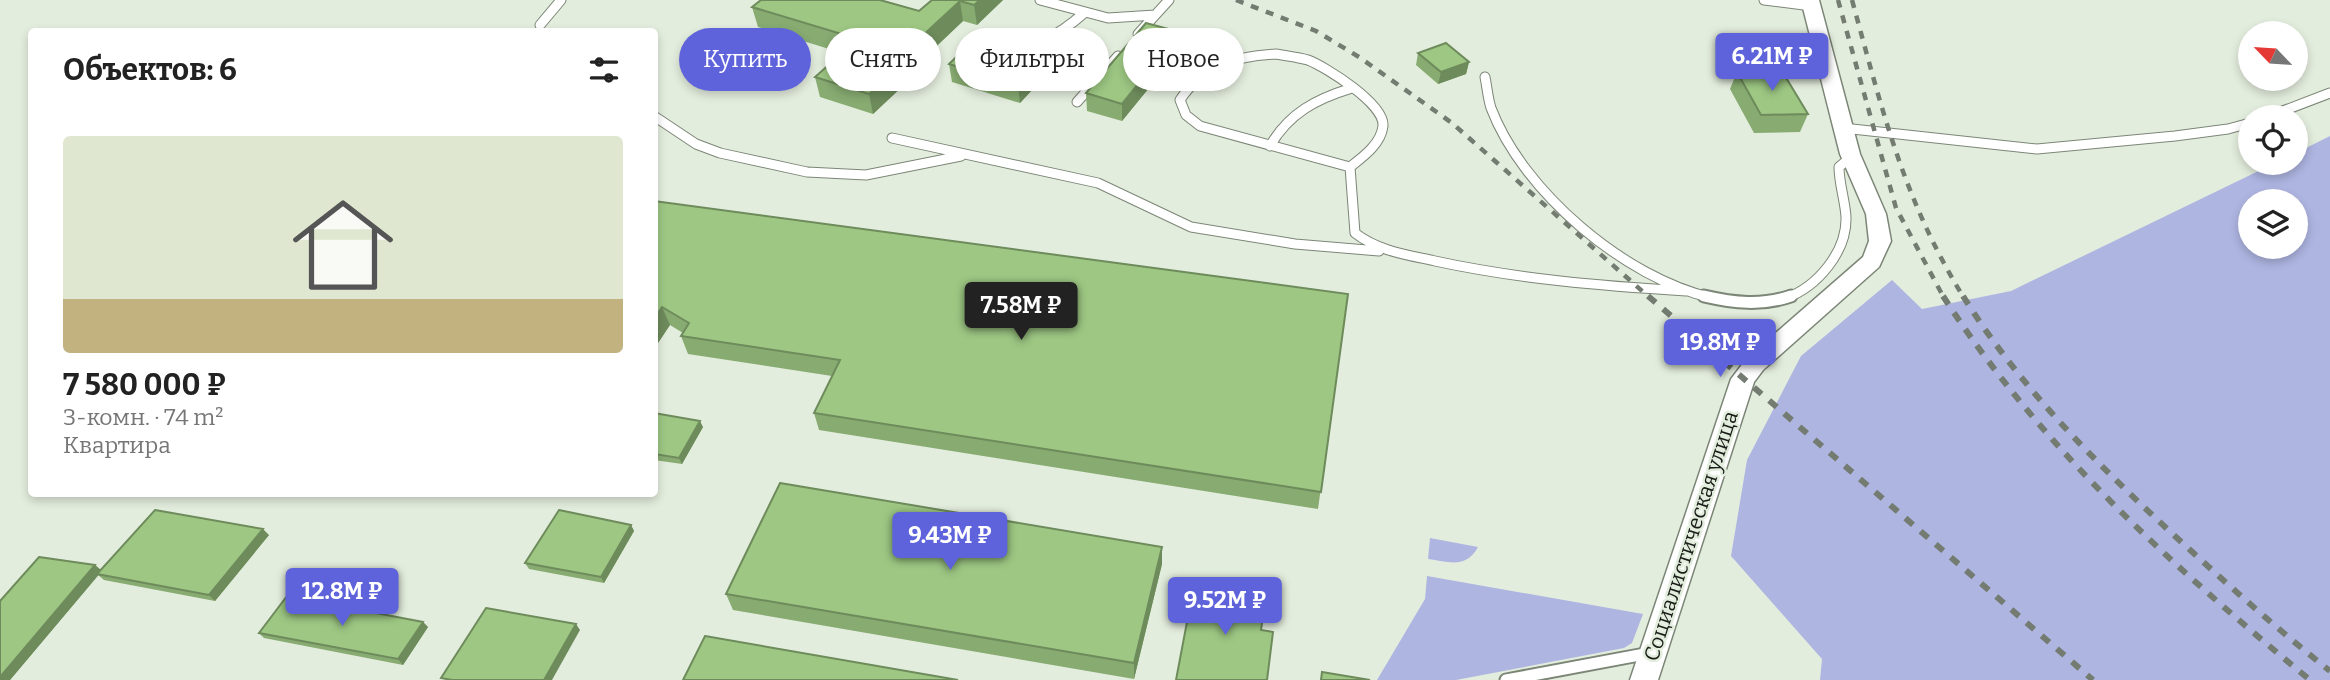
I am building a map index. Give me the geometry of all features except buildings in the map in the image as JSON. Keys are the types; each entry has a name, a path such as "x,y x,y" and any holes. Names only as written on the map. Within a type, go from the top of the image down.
{"street":[{"name":"Социалистическая улица","path":"1644,680 1743,379 1755,364 1871,262 1880,241 1876,214 1851,157 1811,3"}],"lane":[{"path":"540,25 561,0"},
{"path":"1040,0 1084,13 1116,18 1155,15"},
{"path":"1143,28 1169,0"},
{"path":"1764,0 1811,3"},
{"path":"1064,28 1084,13"},
{"path":"1077,102 1121,53"},
{"path":"1282,53 1301,58 1335,74 1377,112 1383,126 1372,149 1350,167 1200,125 1185,115 1180,100 1206,70 1236,59 1282,53"},
{"path":"1485,77 1486,92 1493,115 1529,174 1598,240 1623,259 1686,291"},
{"path":"1270,146 1287,121 1301,108 1352,88"},
{"path":"2298,105 2330,93"},
{"path":"658,118 670,123 681,136 704,148 767,164 825,174 866,175 967,155"},
{"path":"1843,128 2037,149 2175,136 2238,126"},
{"path":"892,138 1098,183 1126,194 1178,222 1205,231 1295,244 1392,251 1489,272 1613,287 1686,291 1731,301 1766,303 1798,293 1812,284 1835,257 1844,234 1847,210 1839,167 1851,157"},
{"path":"1350,167 1355,233 1363,240 1392,251"},
{"path":"1506,680 1653,653"}],"shaded area":[{"path":"2330,136 2330,680 1820,680 1822,659 1731,556 1747,460 1801,356 1892,280 1922,309 2011,291 2250,175 2308,175 2308,147"},
{"path":"1430,538 1478,547 1468,559 1462,561 1428,559"},
{"path":"1427,576 1643,614 1632,643 1624,648 1456,680 1377,680 1425,599"}],"railway":[{"path":"1236,0 1316,31 1359,57 1452,123 1650,298"},
{"path":"1838,0 1896,208 1944,298"},
{"path":"1852,0 1896,153 1925,225 1964,298"},
{"path":"1648,296 2093,680"},
{"path":"1943,296 1981,351 2065,454 2159,548 2310,680"},
{"path":"1963,296 2009,362 2090,454 2271,623 2330,671"}]}
